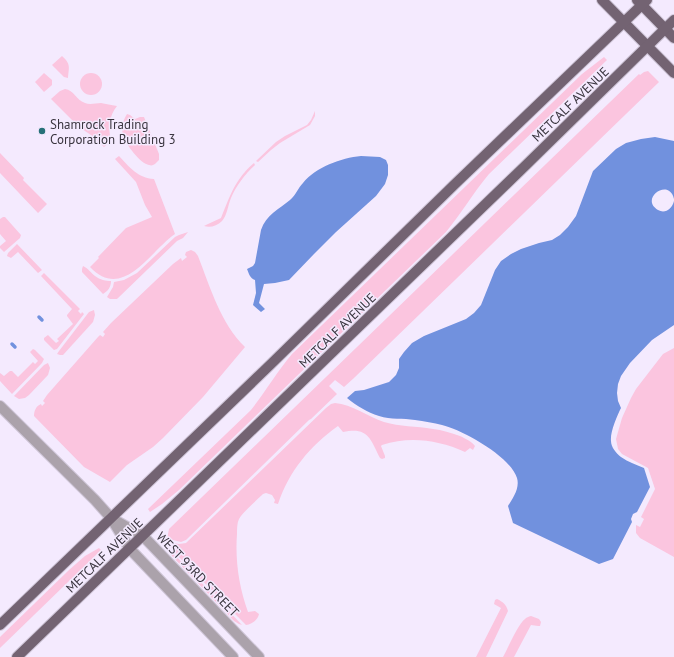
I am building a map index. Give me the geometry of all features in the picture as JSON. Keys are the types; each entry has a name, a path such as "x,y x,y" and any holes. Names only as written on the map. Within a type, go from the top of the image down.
{"main road":[{"path":"602,0 674,73"},
{"path":"642,2 674,38"},
{"name":"METCALF AVENUE","path":"0,625 624,22 642,2"},
{"name":"METCALF AVENUE","path":"17,657 674,20"}],"street":[{"name":"WEST 93RD STREET","path":"0,406 95,500 111,518 130,549 233,657"},
{"name":"WEST 93RD STREET","path":"111,518 143,536 259,657"}],"shaded area":[{"path":"62,56 67,61 69,66 68,78 64,77 52,65"},
{"path":"604,57 607,60 489,174 446,232 179,490 150,512 148,509 251,410 292,354 582,74"},
{"path":"648,71 659,82 354,378 344,387 335,380 329,386 337,394 186,540 181,542 173,540 167,543 169,529 639,74 640,75"},
{"path":"44,73 52,80 52,85 44,92 35,82"},
{"path":"91,73 99,76 102,84 99,92 91,95 83,92 80,84 83,76"},
{"path":"65,89 71,91 79,100 85,103 101,103 117,106 112,114 110,122 111,141 104,147 91,135 79,127 51,99 60,91"},
{"path":"315,111 315,116 310,125 280,143 258,162 256,161 276,142 307,125"},
{"path":"127,114 135,119 144,117 159,154 159,160 155,164 150,165 142,161 124,139 122,127"},
{"path":"0,153 24,178 23,180 47,204 38,213 0,173"},
{"path":"119,156 130,168 143,177 154,179 175,234 136,270 125,276 114,279 102,276 90,267 126,228 152,217 145,205 136,182 115,159"},
{"path":"254,163 255,165 244,176 235,189 224,219 220,223 211,227 204,226 221,218 230,195 242,175"},
{"path":"5,217 21,235 20,238 4,252 0,248 0,246 6,241 0,234 0,219"},
{"path":"188,232 117,299 110,299 107,297 113,287 114,282 124,280 137,273 175,237"},
{"path":"17,244 42,270 38,273 18,252 11,258 7,256"},
{"path":"191,250 198,256 217,304 229,327 245,347 203,397 163,438 153,447 127,465 110,482 84,467 34,416 35,411 39,405 41,404 42,406 45,403 43,401 47,395 98,337 100,335 103,337 105,334 103,332 111,323 173,264 181,258 182,261 187,257 185,255 186,252"},
{"path":"83,266 99,278 111,281 110,287 106,292 103,294 82,272"},
{"path":"44,273 80,309 78,311 81,314 82,312 84,314 57,349 54,350 44,340 44,338 48,335 56,343 59,341 57,339 73,324 67,316 72,309 41,276"},
{"path":"94,310 95,315 93,322 63,355 57,354 89,312"},
{"path":"674,348 674,557 640,538 636,533 636,525 640,527 644,519 641,517 655,489 648,468 622,454 618,449 616,439 622,418 636,389 663,354"},
{"path":"33,349 44,359 42,363 12,394 0,381 0,373 4,376 12,371 18,377 33,362 35,364 38,361 30,352"},
{"path":"48,363 50,368 48,375 29,395 25,398 19,399 14,396 44,365"},
{"path":"335,403 354,408 378,420 390,424 436,429 460,436 475,446 473,450 470,448 465,452 434,442 413,440 392,442 381,446 385,456 385,458 382,459 380,458 374,445 363,433 358,431 343,432 338,426 318,442 294,470 278,504 274,503 275,500 272,495 266,493 263,494 239,519 237,528 237,564 242,593 248,612 255,611 259,614 254,621 246,625 173,551 170,545 173,543 186,543 326,408"},
{"path":"99,548 101,550 0,648 0,637 69,570 85,556"},
{"path":"168,549 242,625 234,621 172,556"},
{"path":"497,599 504,604 508,611 486,657 476,657 501,608 494,604 495,600"},
{"path":"531,616 539,619 541,622 540,626 531,625 514,657 503,657 519,626 526,618"}],"water":[{"path":"655,137 674,141 674,199 671,193 667,190 662,190 653,196 652,201 653,205 658,210 666,211 670,208 674,201 674,325 652,340 630,363 621,376 618,384 618,401 621,408 612,433 612,445 621,457 644,468 650,487 637,512 633,514 631,519 632,522 613,559 599,564 513,523 508,506 517,489 518,482 513,470 496,453 462,432 429,422 379,416 370,413 347,398 355,391 364,390 389,382 396,375 399,368 399,359 412,343 424,336 466,319 474,313 481,305 495,270 501,261 521,249 552,240 568,227 576,216 593,171 616,149 626,143"},
{"path":"361,156 380,157 386,160 388,165 388,175 385,184 376,196 336,232 289,280 264,284 259,303 265,309 261,312 253,305 256,293 255,280 251,277 247,269 255,263 261,230 266,220 292,198 308,177 315,172 337,161"}],"waterway":[{"path":"39,317 42,320"},
{"path":"12,344 15,347"}],"place":[{"name":"Shamrock Trading Corporation Building 3","path":"42,131"}]}
